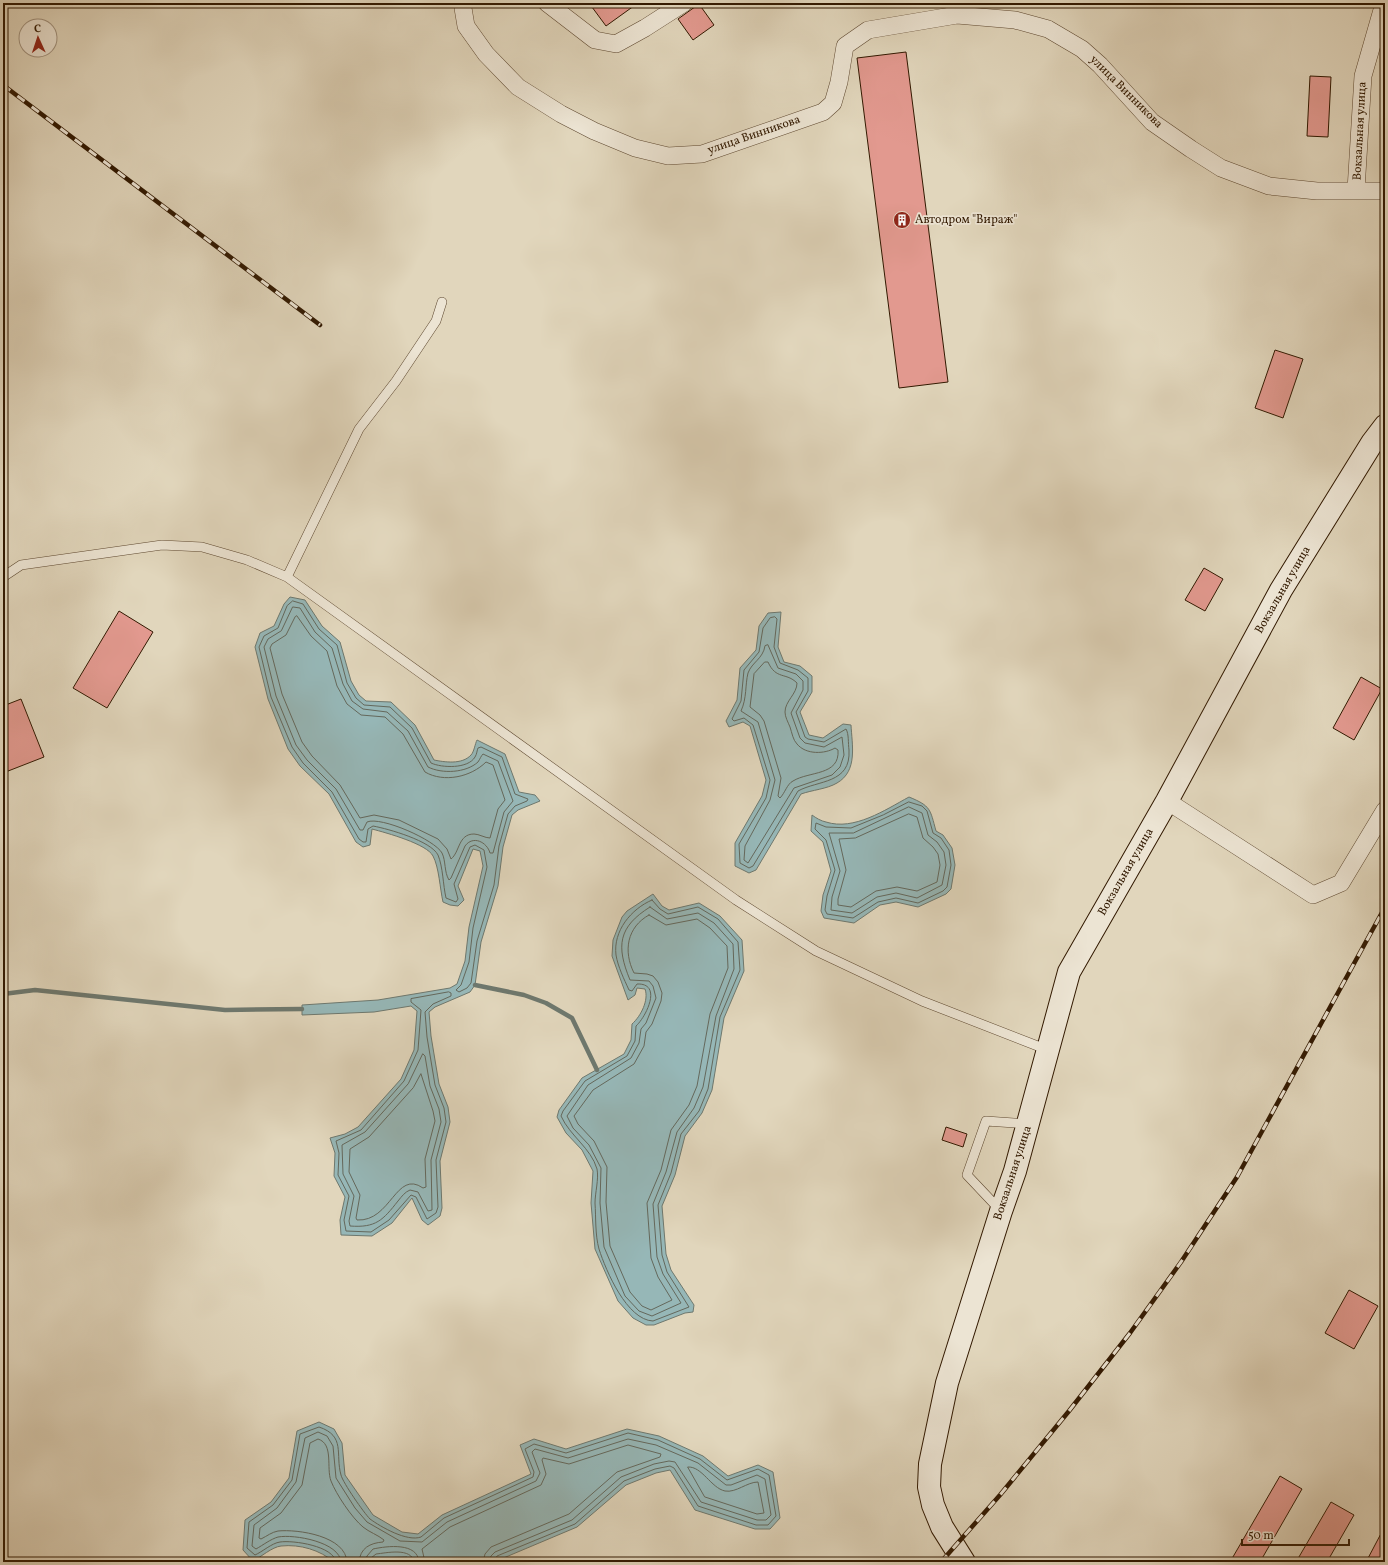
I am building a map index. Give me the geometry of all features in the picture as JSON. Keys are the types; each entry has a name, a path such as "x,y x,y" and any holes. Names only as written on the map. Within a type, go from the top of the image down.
{"street":[{"name":"улица Винникова","path":"464,3 463,8 466,26 486,54 518,87 561,114 594,131 635,148 668,156 702,154 823,112 833,102 839,82 845,46 868,30 958,9 1015,20 1048,29 1082,48 1100,65 1152,122 1221,168 1269,186 1317,191 1385,191"},
{"path":"547,3 595,40 616,44 645,28 684,3"},
{"name":"Вокзальная улица","path":"1356,190 1362,76 1384,3"},
{"name":"Вокзальная улица","path":"963,1560 942,1527 933,1505 929,1487 930,1464 947,1383 1015,1171 1029,1124 1057,1012 1072,967 1167,801 1281,590 1372,442 1385,426"},
{"path":"1167,801 1313,895 1341,883 1385,810"}],"lane":[{"path":"287,577 359,429 396,381 436,321 442,302"},
{"path":"3,577 21,565 162,545 202,547 247,560 287,577 730,896 816,951 922,1001 1048,1050"},
{"path":"1001,1211 967,1175 986,1120 1029,1124"}],"water":[{"path":"290,597 305,600 322,626 340,642 351,681 359,695 366,701 391,702 415,725 434,760 458,762 463,760 472,754 477,740 505,754 519,792 535,795 540,801 518,810 512,815 503,847 498,886 481,942 475,985 470,992 435,1007 429,1012 431,1036 439,1084 448,1107 450,1122 440,1161 442,1208 440,1216 428,1225 422,1220 412,1198 392,1223 372,1236 341,1235 340,1220 345,1197 334,1176 335,1153 330,1138 345,1134 358,1127 401,1079 414,1050 417,1011 411,1006 374,1012 302,1015 302,1005 378,1000 450,988 457,984 465,961 469,927 483,866 480,851 473,849 458,886 464,900 458,906 443,902 437,866 433,856 429,852 415,843 372,829 370,845 363,847 356,842 329,794 300,766 288,749 268,699 255,647 260,633 274,626 284,604"},
{"path":"781,612 778,647 784,662 800,666 812,676 812,692 800,712 809,735 823,738 843,724 851,725 853,749 851,765 844,778 829,787 801,794 756,870 749,873 735,866 735,843 762,796 766,780 750,726 743,722 729,727 726,721 737,700 740,668 756,650 759,626 768,613"},
{"path":"909,797 926,806 931,813 936,831 943,835 952,848 955,865 951,889 946,894 918,907 896,902 880,905 854,923 824,918 821,911 823,895 831,871 823,842 811,831 812,815 826,822 847,824 869,818"},
{"path":"653,894 662,906 669,910 699,903 720,916 742,940 744,971 724,1018 712,1090 702,1113 685,1136 675,1175 662,1206 666,1254 671,1270 694,1305 693,1312 685,1313 654,1325 646,1325 633,1318 618,1301 595,1249 591,1203 593,1171 582,1150 566,1133 557,1117 559,1110 582,1078 624,1054 631,1040 632,1024 643,1008 646,993 645,989 637,988 635,995 628,1000 612,956 613,940 622,917 627,911"},
{"path":"319,1422 334,1429 342,1443 345,1475 373,1515 402,1532 418,1534 442,1515 531,1474 520,1445 534,1439 566,1449 627,1429 659,1436 703,1456 728,1476 758,1465 773,1472 780,1518 770,1529 755,1529 695,1510 670,1470 656,1473 626,1485 577,1527 494,1562 411,1562 407,1557 376,1558 373,1562 334,1562 316,1551 295,1546 281,1546 274,1548 253,1561 243,1550 245,1520 271,1502 289,1478 297,1431"}],"building":[{"path":"589,3 638,3 606,26"},
{"path":"699,4 714,25 693,40 678,19"},
{"name":"Автодром \"Вираж\"","path":"906,52 948,382 899,388 857,58"},
{"path":"1310,76 1331,77 1328,137 1307,136"},
{"path":"1275,350 1303,359 1283,418 1255,408"},
{"path":"1204,568 1223,579 1205,611 1185,600"},
{"path":"119,611 153,632 107,708 73,688"},
{"path":"1361,677 1382,689 1354,740 1333,728"},
{"path":"21,699 44,757 3,773 3,706"},
{"path":"946,1127 967,1134 963,1147 942,1140"},
{"path":"1349,1290 1378,1306 1354,1349 1325,1333"},
{"path":"1280,1476 1302,1489 1260,1562 1230,1562"},
{"path":"1331,1502 1354,1515 1327,1562 1296,1562"},
{"path":"1385,1526 1385,1562 1366,1562"}],"waterway":[{"path":"475,985 524,995 546,1003 572,1018 597,1070"},
{"path":"3,994 35,990 225,1010 302,1009"}],"railway":[{"path":"3,85 320,325"},
{"path":"941,1562 1000,1495 1069,1411 1130,1333 1181,1262 1237,1177 1385,907"}],"place":[{"name":"Автодром \"Вираж\"","path":"902,220"}]}
